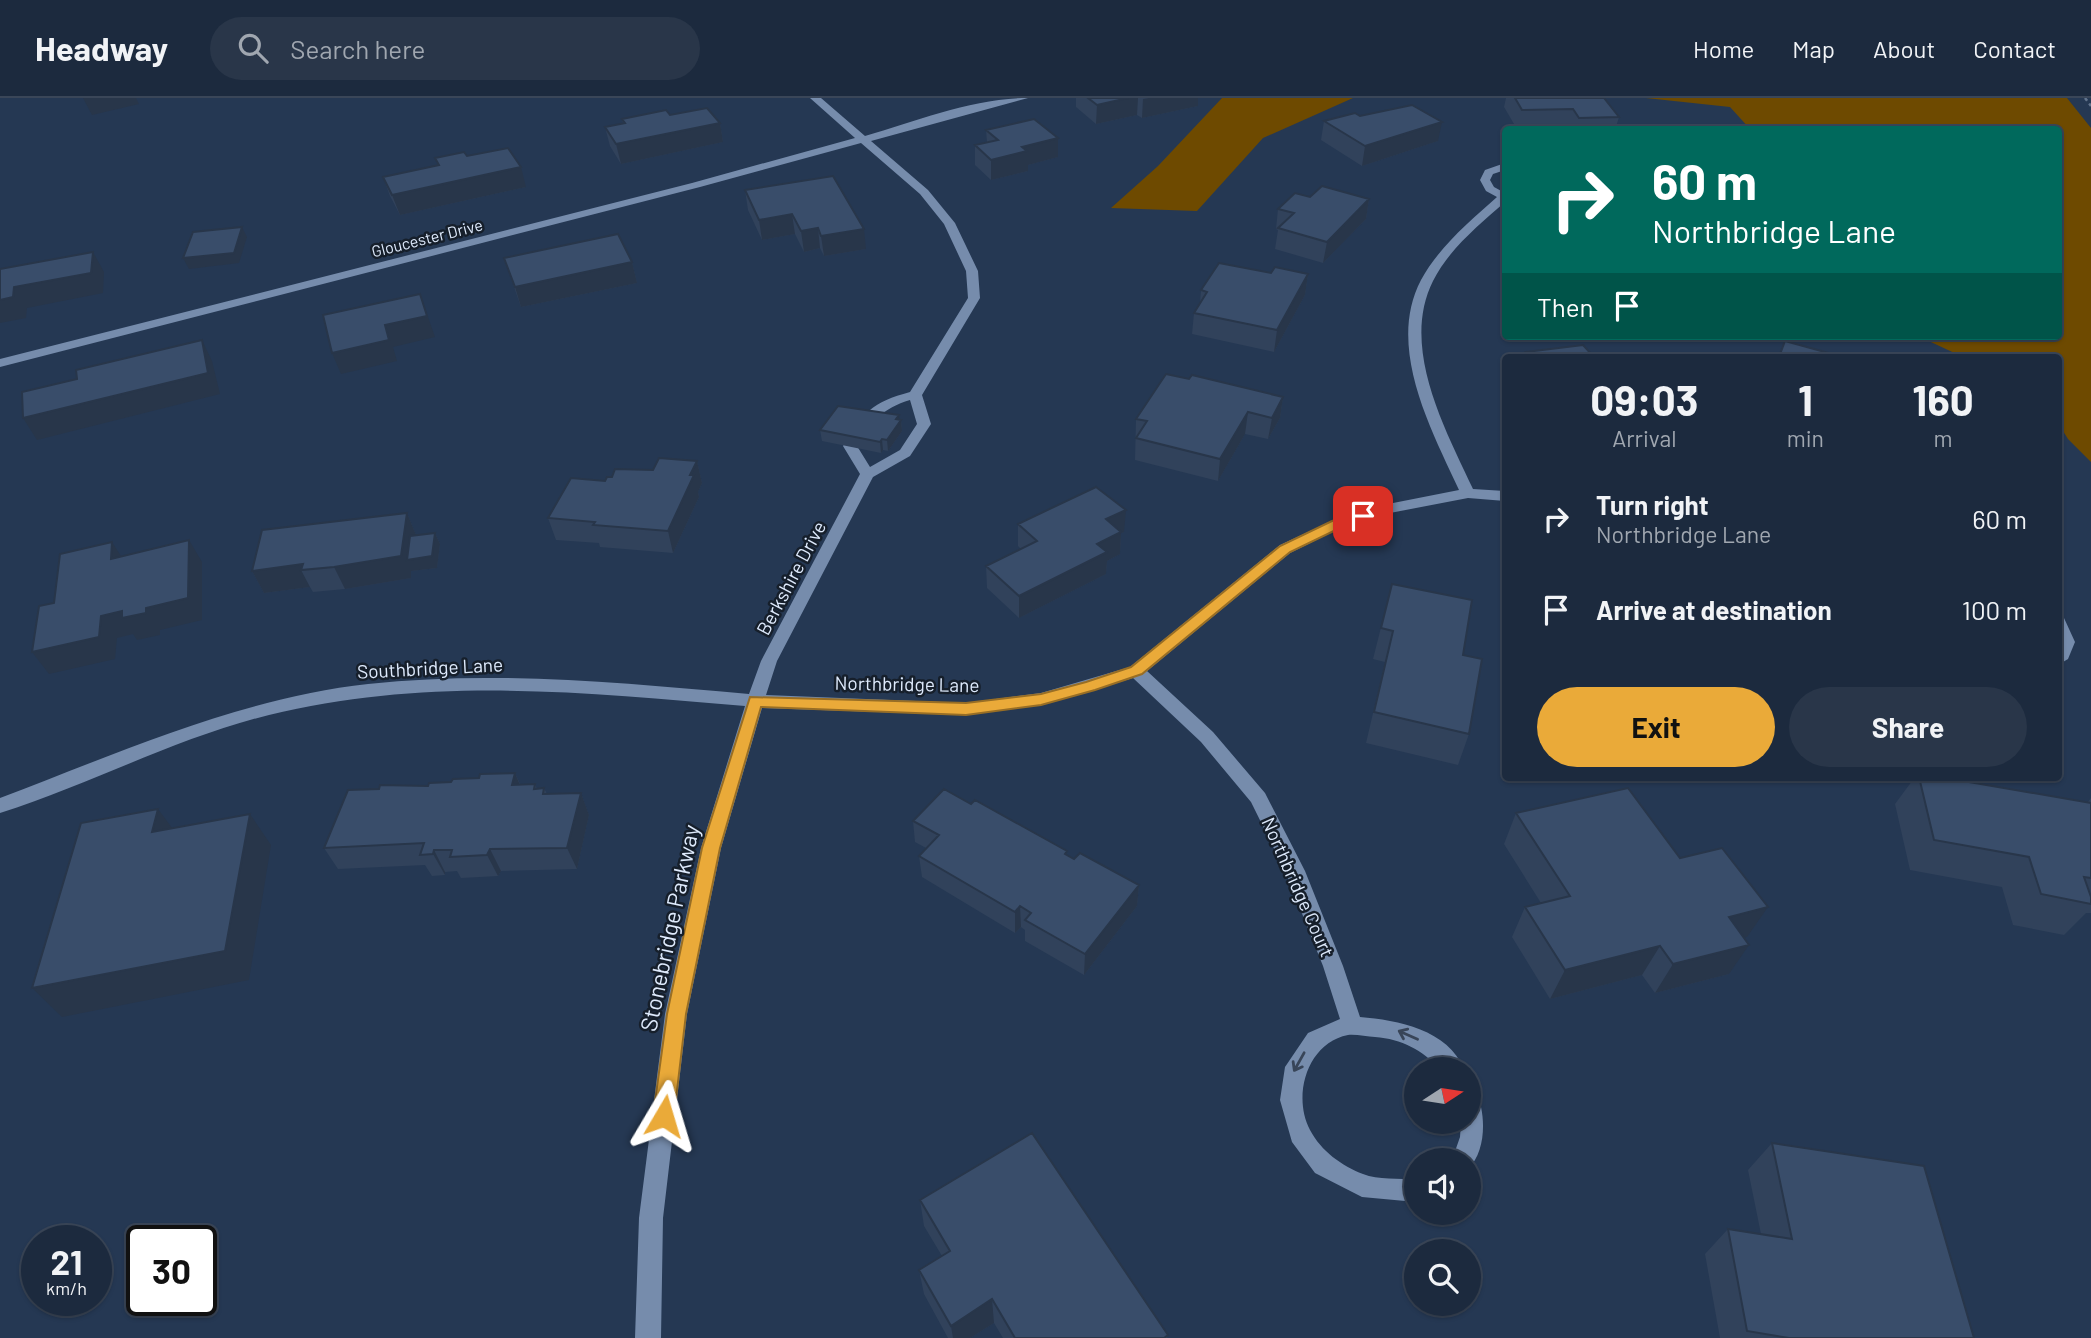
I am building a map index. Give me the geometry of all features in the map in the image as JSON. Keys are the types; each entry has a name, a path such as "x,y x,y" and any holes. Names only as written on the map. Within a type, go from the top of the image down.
{"street":[{"path":"815,98 924,192 949,223 972,271 974,298 915,395 890,401 865,416 850,446 867,474 905,453 917,438 924,424 915,395"},
{"name":"Gloucester Drive","path":"0,363 696,185 862,140 986,102 1023,98"},
{"path":"1502,167 1489,172 1485,180 1490,189 1502,195"},
{"path":"1468,493 1436,423 1420,376 1416,334 1420,295 1457,239 1502,200"},
{"name":"Berkshire Drive","path":"755,701 769,662 867,474"},
{"name":"Northbridge Lane","path":"755,701 966,709 1041,699 1136,671 1285,549 1337,524 1388,509 1468,493 1502,496"},
{"path":"2062,632 2067,645 2066,652 2062,656"},
{"name":"Northbridge Court","path":"1136,671 1207,737 1258,799 1295,871 1333,966 1352,1025"},
{"name":"Southbridge Lane","path":"0,806 175,738 268,709 366,690 431,685 559,684 755,701"},
{"name":"Stonebridge Parkway","path":"648,1338 651,1219 676,1014 711,848 755,701"},
{"path":"1404,1192 1390,1193 1359,1187 1330,1171 1308,1149 1293,1122 1289,1095 1294,1070 1307,1048 1327,1033 1352,1025 1379,1025 1405,1032 1430,1046 1441,1057"}],"path":[{"path":"2085,98 2091,106"}],"shaded area":[{"path":"1222,98 1353,98 1263,138 1197,211 1111,208 1158,166"},
{"path":"1646,98 2067,98 2091,128 2091,462 2062,429 2062,354 1957,354 1927,340 2062,340 2062,126 1747,126 1730,107"}],"building":[{"path":"1088,98 1128,98 1097,105"},
{"path":"1515,98 1604,98 1619,117 1579,118 1573,109 1522,110"},
{"path":"1412,105 1442,122 1365,146 1324,121 1355,113 1360,116"},
{"path":"707,108 720,123 616,144 605,127 625,123 622,119 666,110 670,115"},
{"path":"1034,119 1058,138 1022,147 1027,151 991,160 975,145 998,140 986,130"},
{"path":"508,148 521,167 392,195 383,177 439,165 435,158 464,152 467,156"},
{"path":"833,176 864,229 821,236 818,228 801,231 792,214 759,220 745,190"},
{"path":"1322,186 1369,199 1327,242 1278,228 1294,213 1278,209 1295,193 1310,197"},
{"path":"242,227 234,253 183,258 193,232"},
{"path":"618,234 632,262 515,287 504,258"},
{"path":"93,252 91,273 14,287 13,297 0,300 0,269"},
{"path":"1219,263 1271,273 1275,267 1308,274 1277,330 1194,313 1207,292 1201,290"},
{"path":"420,294 427,316 385,325 389,340 332,353 323,315"},
{"path":"202,340 208,373 23,418 22,392 77,379 76,370"},
{"path":"1785,341 1832,354 1780,354"},
{"path":"1583,345 1591,354 1528,354 1526,352"},
{"path":"1166,374 1189,379 1192,375 1283,397 1272,418 1248,412 1220,459 1136,438 1147,421 1136,419"},
{"path":"838,406 899,415 896,419 901,420 887,440 882,439 880,442 820,430"},
{"path":"659,458 697,461 690,475 694,475 668,531 593,525 595,522 548,518 571,478 605,481 607,477 612,477 615,469 653,470"},
{"path":"1096,487 1126,510 1106,519 1121,532 1097,544 1107,552 1019,596 986,566 1037,541 1018,524"},
{"path":"407,513 401,556 334,567 301,570 303,564 252,571 262,530"},
{"path":"435,533 432,556 407,560 410,536"},
{"path":"189,540 188,598 146,608 146,613 122,618 122,611 101,616 99,637 32,652 39,606 54,603 60,554 112,542 111,559"},
{"path":"1392,584 1472,600 1463,655 1482,659 1469,734 1374,712 1393,631 1381,628"},
{"path":"515,773 512,785 535,784 534,789 544,788 543,794 581,793 567,848 490,849 487,855 450,857 452,850 434,850 433,854 420,855 424,843 324,848 348,790 379,789 380,785 428,786 429,783 451,782 453,779 479,778 480,774"},
{"path":"1920,781 1963,781 2091,803 2091,878 2084,877 2091,904 2041,894 2029,857 1934,840"},
{"path":"1628,788 1680,858 1722,848 1768,907 1729,917 1749,945 1673,964 1660,946 1565,970 1525,907 1570,896 1516,813"},
{"path":"944,789 971,804 975,800 1067,851 1065,854 1074,859 1080,853 1139,885 1085,954 1025,920 1031,913 1020,906 1015,912 919,856 939,835 913,821"},
{"path":"158,809 152,832 250,814 225,951 32,988 81,823"},
{"path":"1032,1133 1168,1335 1164,1338 1015,1338 992,1299 951,1326 919,1270 950,1251 920,1200"},
{"path":"1772,1143 1924,1166 1974,1338 1789,1338 1747,1331 1728,1229 1792,1239"}],"route":[{"path":"664,1116 676,1014 711,848 755,701 966,709 1041,699 1089,686 1136,671 1285,549 1337,524 1363,516"}]}
